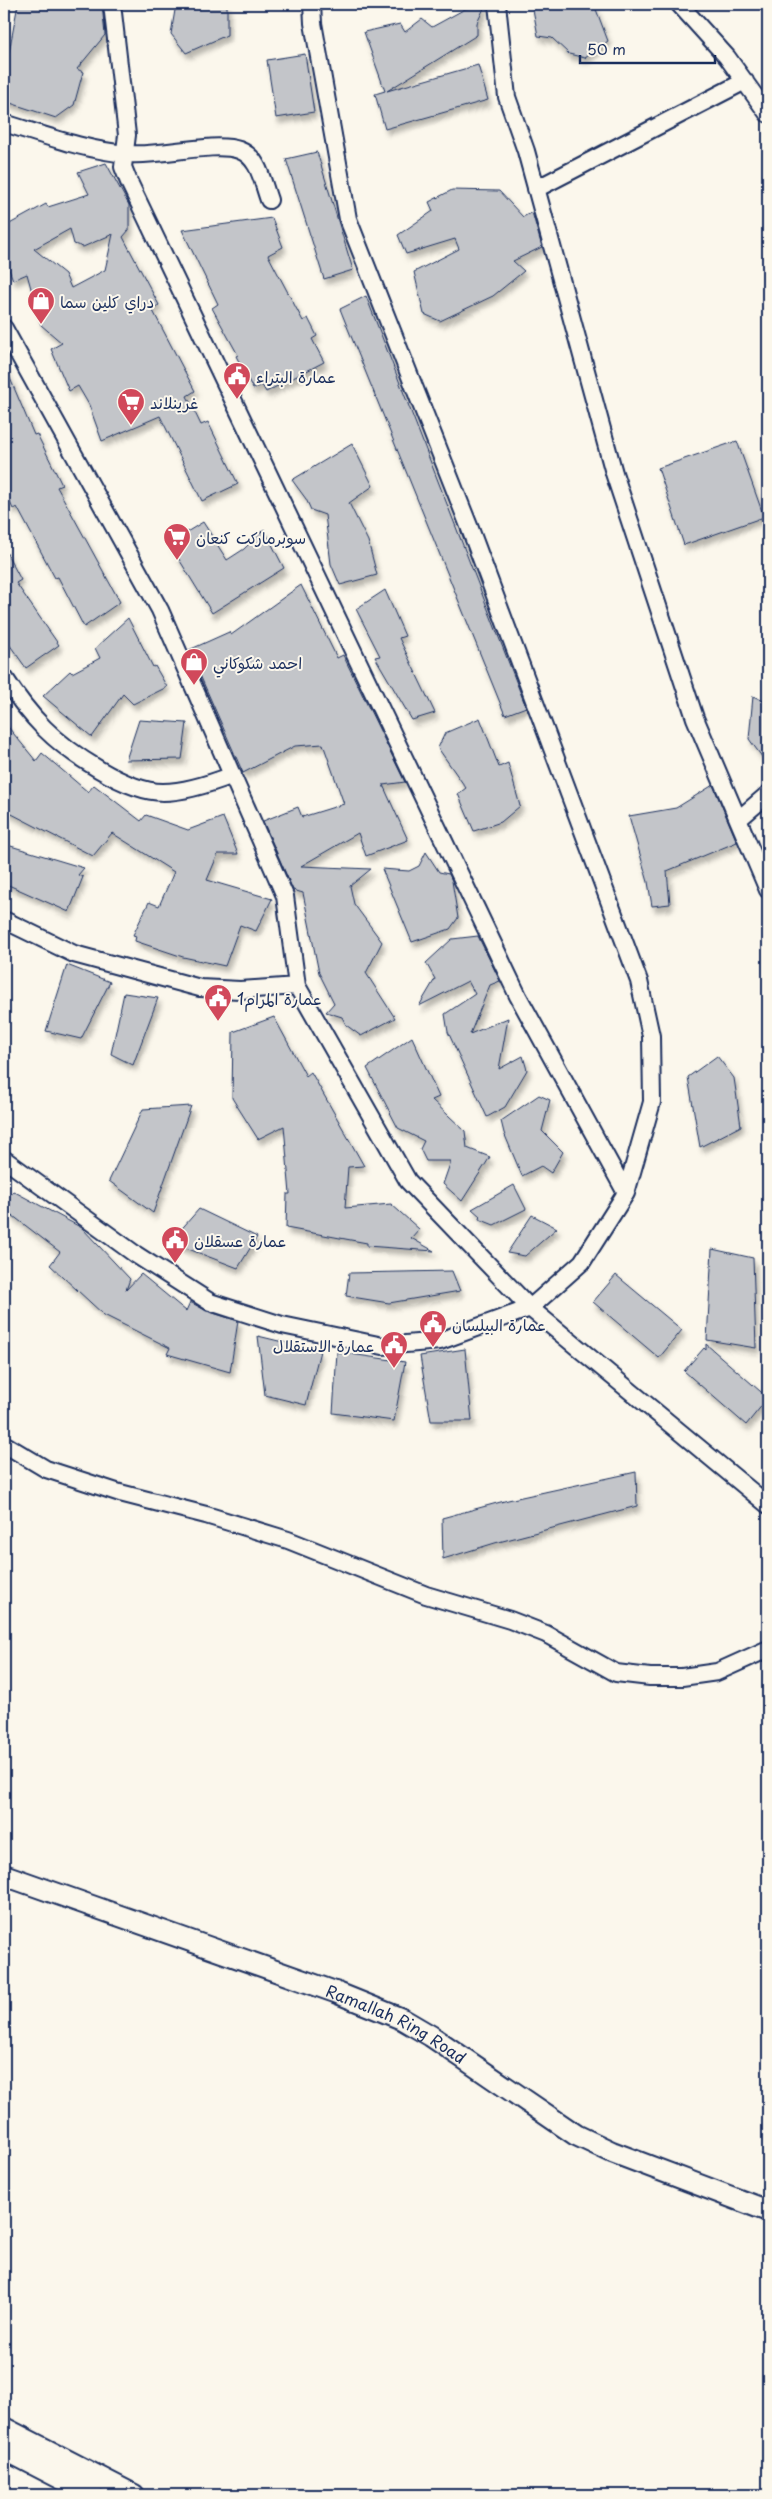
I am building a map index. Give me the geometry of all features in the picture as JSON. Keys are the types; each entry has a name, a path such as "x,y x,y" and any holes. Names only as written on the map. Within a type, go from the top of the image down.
{"street":[{"path":"112,4 127,135 123,167 129,182 518,996 626,1193"},
{"path":"4,1159 135,1254 210,1302 282,1326 383,1346 440,1341 530,1308 582,1262 626,1193 652,1102 650,1036 639,981 469,526 348,218 315,32 312,4"},
{"path":"497,4 507,97 526,151 614,474 695,718 768,890"},
{"path":"679,4 727,57 768,114"},
{"path":"536,189 745,81"},
{"path":"4,123 106,152 158,154 225,147 239,150 250,156 257,166 269,200"},
{"path":"4,328 160,610 285,896 297,986 408,1181 530,1308 768,1505"},
{"path":"4,677 44,728 77,755 112,776 144,790 164,792 209,784 233,774"},
{"path":"739,819 768,794"},
{"path":"4,920 74,954 200,988 240,990 297,986"},
{"path":"4,1444 46,1469 120,1493 206,1515 288,1540 426,1596 510,1620 546,1634 616,1673 650,1677 682,1677 717,1672 768,1650"},
{"name":"Ramallah Ring Road","path":"4,1875 335,1992 402,2019 431,2036 576,2135 612,2152 768,2211"},
{"path":"4,2428 134,2495"},
{"path":"4,2449 93,2495"}],"building":[{"path":"18,4 102,4 105,35 77,69 83,72 74,105 56,118 4,101 4,51 9,52"},
{"path":"176,4 227,4 227,35 186,53 171,34"},
{"path":"486,4 477,23 477,35 387,91 478,65 488,100 385,129 375,94 385,91 364,32 400,24 405,32 422,19 432,27 465,9"},
{"path":"532,4 594,4 608,41 585,58 569,54 552,38 538,36"},
{"path":"305,54 314,112 276,118 267,60"},
{"path":"317,152 353,270 324,279 286,159"},
{"path":"106,163 129,205 129,230 123,237 159,305 152,309 195,391 187,396 201,425 208,422 238,484 202,501 160,416 102,441 89,405 78,386 69,391 51,349 62,343 41,325 27,274 13,280 4,256 4,227 46,204 48,207 89,194 78,172","holes":["70,229 74,244 83,247 113,234 105,270 71,288 65,274 34,249"]},
{"path":"452,190 499,191 523,217 532,212 542,247 513,261 524,271 493,296 440,321 424,314 414,272 459,249 455,239 406,254 398,235 433,211 429,202"},
{"path":"272,218 283,247 268,255 303,321 308,318 317,336 312,339 324,362 266,392 262,385 253,389 236,356 238,355 212,308 218,304 182,230"},
{"path":"366,296 526,707 505,715 340,309"},
{"path":"4,364 34,435 37,434 62,485 57,487 120,602 84,627 58,577 55,578 17,507 13,509 4,489"},
{"path":"737,441 764,517 684,545 658,468"},
{"path":"352,444 373,486 349,503 368,541 377,575 340,585 331,564 325,515 311,510 306,499 292,480"},
{"path":"203,522 227,560 244,549 264,529 284,568 212,613 169,543"},
{"path":"4,548 21,580 16,583 59,645 26,668 4,637"},
{"path":"301,585 337,658 343,655 405,782 383,785 408,840 366,856 358,833 301,866 371,869 350,886 354,904 382,942 366,973 395,1018 361,1036 346,1025 342,1017 326,1012 334,1003 319,973 303,893 293,890 263,821 298,807 302,817 344,804 323,744 295,746 243,773 189,650 229,632 231,635"},
{"path":"385,590 405,636 399,638 435,713 412,720 375,657 380,656 356,609"},
{"path":"128,618 153,667 155,666 167,687 133,704 123,694 92,737 43,696 70,671 72,673 100,658 95,648"},
{"path":"753,696 768,703 768,765 749,739"},
{"path":"480,718 499,767 508,763 520,806 501,822 474,831 458,794 466,788 438,748 445,733"},
{"path":"139,720 187,723 182,759 126,760"},
{"path":"4,722 36,761 42,753 88,792 94,785 141,821 146,815 188,830 223,817 238,854 218,854 207,880 272,899 256,931 240,925 225,966 183,957 135,941 136,936 133,935 149,902 159,906 174,872 112,833 93,856 4,810"},
{"path":"713,785 737,842 667,871 670,904 652,906 648,882 629,816 676,808"},
{"path":"4,844 84,868 78,875 83,877 69,912 4,883"},
{"path":"426,852 439,872 449,874 452,881 458,918 450,929 412,942 382,869 409,871 419,866"},
{"path":"478,936 500,981 490,985 470,1034 508,1018 499,1069 523,1056 527,1070 505,1107 487,1117 448,1032 445,1014 475,994 468,981 419,1006 435,979 426,963 452,939"},
{"path":"67,965 110,982 81,1039 46,1031"},
{"path":"124,993 158,998 133,1065 111,1054"},
{"path":"274,1017 306,1076 311,1072 364,1166 348,1167 345,1208 391,1204 419,1229 411,1238 434,1251 367,1246 367,1243 286,1228 287,1194 290,1194 284,1126 258,1139 232,1098 233,1032"},
{"path":"412,1037 439,1097 432,1100 465,1131 467,1148 490,1157 462,1201 443,1184 451,1161 426,1161 420,1149 424,1141 398,1128 367,1068"},
{"path":"717,1056 734,1078 741,1126 700,1147 688,1077"},
{"path":"539,1095 550,1100 542,1131 563,1152 551,1173 541,1166 522,1176 501,1121"},
{"path":"191,1106 153,1213 109,1181 143,1109"},
{"path":"514,1185 526,1209 494,1225 479,1219 480,1216 472,1209"},
{"path":"13,1191 82,1228 130,1279 126,1290 141,1274 186,1311 190,1302 207,1311 238,1321 230,1372 167,1354 170,1348 104,1315 50,1265 60,1252 4,1209 4,1202"},
{"path":"199,1209 257,1237 238,1268 170,1242"},
{"path":"532,1215 557,1228 525,1256 507,1253"},
{"path":"712,1249 753,1258 756,1348 707,1340"},
{"path":"452,1271 460,1291 389,1303 346,1296 349,1273"},
{"path":"616,1275 682,1330 659,1358 593,1302"},
{"path":"258,1336 320,1351 306,1405 265,1395"},
{"path":"706,1344 768,1398 746,1425 684,1371 704,1348 706,1350"},
{"path":"465,1349 472,1421 431,1421 420,1356"},
{"path":"337,1352 405,1362 394,1421 333,1413"},
{"path":"636,1472 637,1506 495,1543 443,1559 442,1518 508,1500"}],"place":[{"name":"دراي كلين سما","path":"41,325"},
{"name":"عمارة البتراء","path":"237,400"},
{"name":"غرينلاند","path":"131,426"},
{"name":"سوبرماركت كنعان","path":"177,561"},
{"name":"احمد شكوكاني","path":"194,686"},
{"name":"عمارة المرام1","path":"218,1022"},
{"name":"عمارة عسقلان","path":"175,1264"},
{"name":"عمارة البيلسان","path":"433,1348"},
{"name":"عمارة الاستقلال","path":"394,1369"}]}
